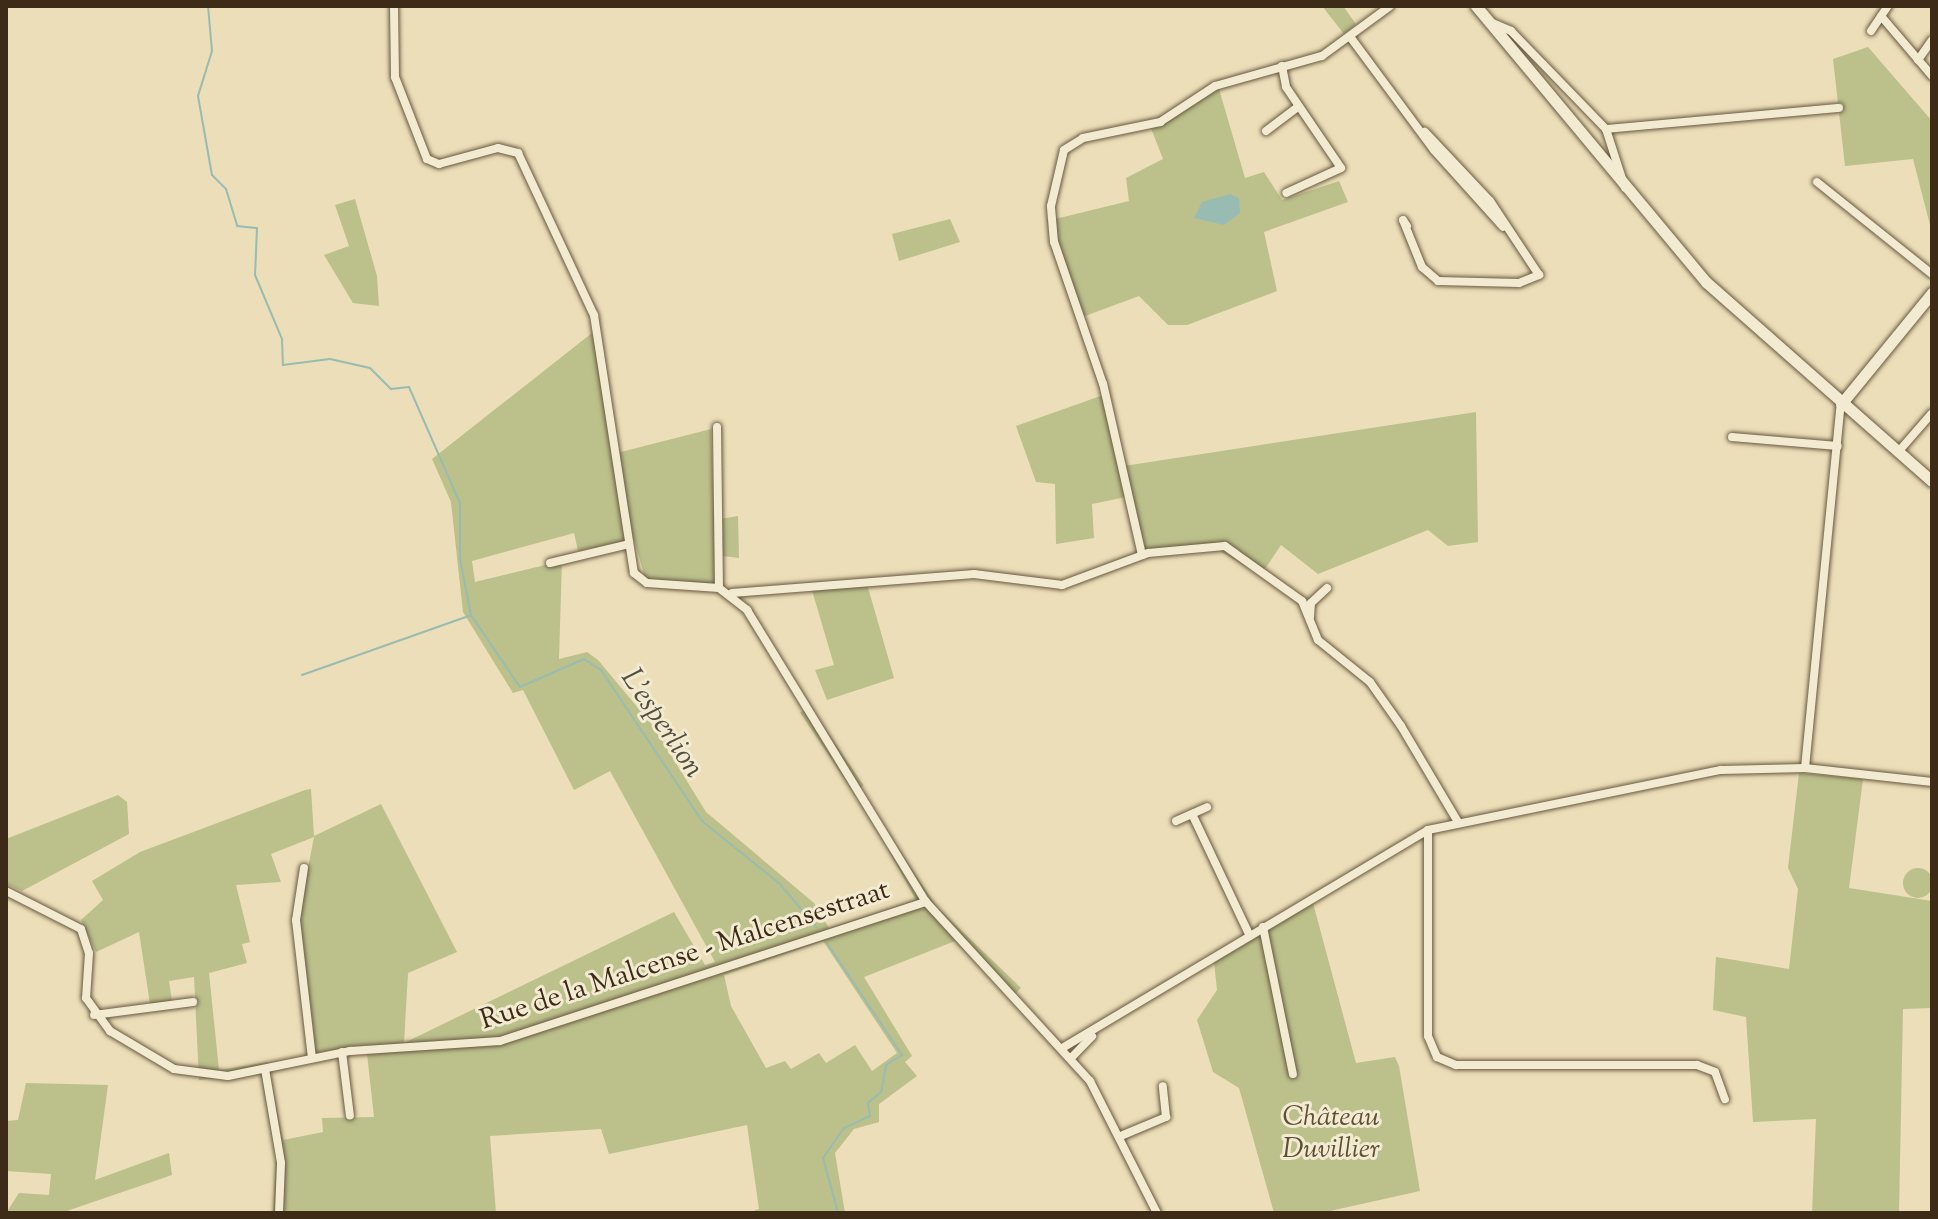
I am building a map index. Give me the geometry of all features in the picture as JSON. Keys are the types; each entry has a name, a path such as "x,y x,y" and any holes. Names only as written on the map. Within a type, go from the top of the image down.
{"main road":[{"path":"1476,6 1624,188 1706,282 1932,481"},
{"path":"1841,404 1932,293"}],"street":[{"path":"394,6 395,77 427,159 439,164 498,148 518,153 594,315 610,383 634,573 647,583 719,588 732,593 974,574 1062,585 1142,555 1225,546 1294,593 1326,649 1370,682 1458,822"},
{"path":"1142,555 1103,384 1054,242 1060,160 1071,142 1145,127 1215,86 1322,56 1351,38 1390,6"},
{"path":"1871,31 1888,6"},
{"path":"1881,16 1932,76"},
{"path":"1489,22 1511,31 1606,129 1624,188"},
{"path":"1351,38 1425,132 1490,201 1505,229 1539,275 1533,282 1438,281 1422,267 1407,226"},
{"path":"1918,60 1932,40"},
{"path":"1282,66 1299,106 1341,168 1286,193"},
{"path":"1266,131 1299,106"},
{"path":"1606,129 1839,108"},
{"path":"1817,182 1932,274"},
{"path":"1805,768 1841,404"},
{"path":"1899,451 1932,413"},
{"path":"717,427 719,588"},
{"path":"1732,437 1838,446"},
{"path":"550,563 629,544"},
{"path":"1310,618 1311,603 1327,588"},
{"path":"732,593 926,902 1072,1057 1123,1135 1157,1213"},
{"path":"1064,1047 1092,1036 1263,927 1428,830 1706,772 1805,768 1932,782"},
{"path":"1176,821 1207,807"},
{"path":"1192,814 1250,936"},
{"path":"1428,830 1428,1036 1437,1057 1456,1065 1697,1065 1715,1072 1725,1099"},
{"path":"304,868 296,920 312,1058"},
{"path":"7,895 81,929 94,1015 193,1002"},
{"name":"Rue de la Malcense - Malcensestraat","path":"94,1015 174,1069 228,1076 342,1052 500,1041 926,902"},
{"path":"1263,927 1293,1074"},
{"path":"1072,1057 1092,1036"},
{"path":"342,1052 350,1116"},
{"path":"265,1069 281,1163 279,1213"},
{"path":"1123,1135 1166,1117 1164,1086"}],"green space":[{"path":"1322,6 1343,6 1356,24 1344,34"},
{"path":"1868,47 1932,121 1931,229 1913,159 1845,166 1833,59"},
{"path":"1217,82 1245,178 1264,172 1282,200 1339,181 1348,202 1264,232 1277,291 1187,325 1168,325 1139,296 1077,319 1047,221 1129,201 1126,178 1163,159 1149,123"},
{"path":"355,199 377,276 379,306 353,303 324,255 349,246 335,205"},
{"path":"950,219 960,242 899,261 892,234"},
{"path":"592,333 617,453 711,429 714,520 738,516 739,558 715,555 716,584 658,582 645,578 634,539 578,551 574,533 472,561 475,582 562,561 559,659 587,652 598,660 653,726 706,812 814,903 829,928 916,900 889,851 898,848 937,907 1021,988 1011,998 955,941 864,977 912,1056 905,1062 917,1076 879,1104 879,1122 854,1129 835,1153 845,1213 747,1213 759,1209 747,1125 609,1154 601,1129 490,1136 496,1213 273,1213 276,1158 261,1074 199,1080 194,977 169,981 172,1001 150,1004 139,932 96,952 81,920 103,900 92,881 140,852 311,789 314,836 381,804 457,952 408,973 404,1043 674,912 705,965 715,962 610,771 574,790 523,690 513,693 463,612 451,502 432,459","holes":["314,837 298,919 308,1054 366,1045 374,1117 322,1118 323,1132 283,1140 268,1062 219,1070 209,973 247,963 242,944 250,942 236,885 281,882 271,854","823,941 897,1053 872,1071 855,1045 826,1063 819,1053 791,1069 785,1061 766,1068 731,1006 724,975"]},
{"path":"1109,393 1124,466 1476,412 1478,542 1448,546 1428,530 1318,574 1281,545 1261,575 1214,548 1146,550 1131,496 1092,504 1094,538 1056,544 1055,484 1036,482 1016,426"},
{"path":"867,584 894,678 827,700 815,670 834,665 811,587"},
{"path":"810,706 864,786 854,792 800,713"},
{"path":"1799,773 1863,779 1849,888 1932,901 1932,1008 1903,1009 1899,1213 1812,1213 1816,1119 1753,1122 1746,1017 1713,1010 1716,957 1789,969 1798,889 1788,868"},
{"path":"118,795 127,802 129,834 22,891 6,884 6,839"},
{"path":"1918,868 1929,872 1933,883 1929,894 1918,898 1907,894 1903,883 1907,872"},
{"name":"Château Duvillier","path":"1313,903 1356,1063 1395,1057 1399,1066 1420,1191 1321,1213 1274,1213 1239,1088 1213,1072 1197,1020 1217,990 1214,962"},
{"path":"26,1083 108,1085 95,1180 169,1153 172,1175 61,1213 6,1213 19,1193 49,1195 51,1174 6,1171 6,1121 18,1120"}],"water":[{"path":"1230,194 1239,198 1240,213 1224,225 1194,218 1202,202"}],"waterway":[{"name":"L'esperlion","path":"208,6 212,51 198,96 212,175 226,189 237,226 257,228 255,275 282,339 283,365 330,359 370,368 391,389 409,387 460,503 460,559 471,615 520,687 584,659 601,670 702,821 780,884 817,928"},
{"path":"302,675 471,615"},
{"name":"L'esperlion","path":"827,943 902,1055 886,1065 881,1092 868,1103 870,1116 844,1128 823,1158 838,1213"}]}
